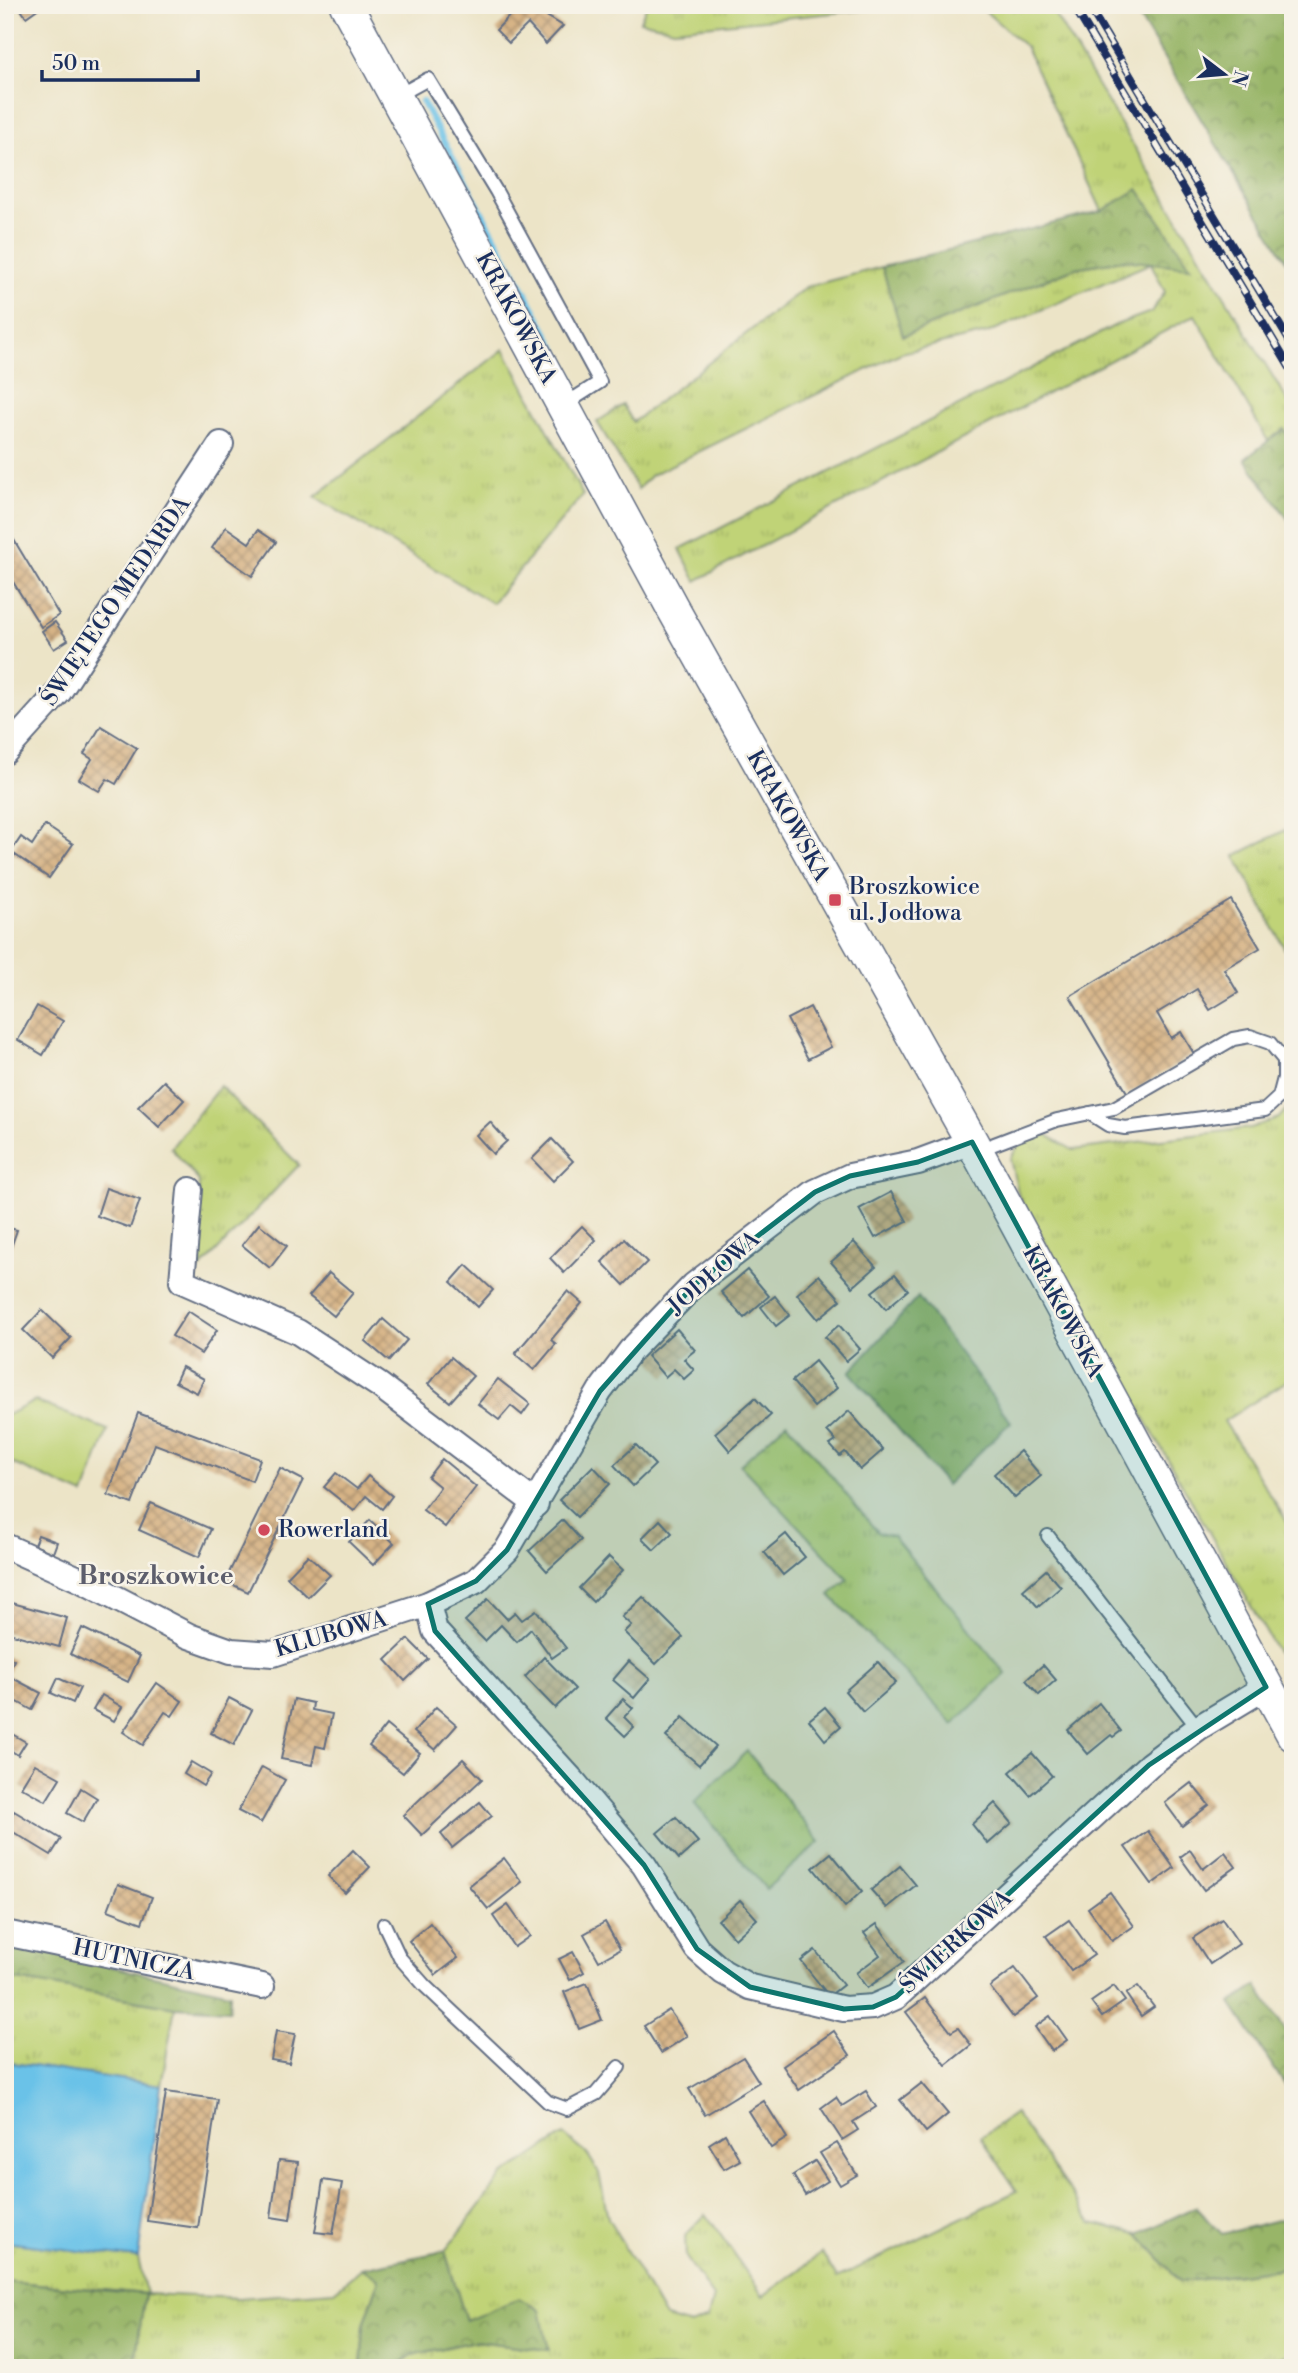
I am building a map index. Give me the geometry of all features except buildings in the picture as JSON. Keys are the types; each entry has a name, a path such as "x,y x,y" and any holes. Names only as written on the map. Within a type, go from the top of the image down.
{"street":[{"name":"KRAKOWSKA","path":"346,5 821,876 974,1146 1293,1735"},
{"name":"ŚWIĘTEGO MEDARDA","path":"5,752 59,692 221,444"},
{"name":"JODŁOWA","path":"428,1604 476,1581 508,1550 600,1391 631,1350 694,1285 815,1192 850,1176 918,1162 974,1146"},
{"path":"190,1190 182,1281 298,1332 379,1385 536,1504"},
{"name":"KLUBOWA","path":"5,1546 71,1575 189,1636 231,1651 273,1654 428,1604"},
{"name":"ŚWIERKOWA","path":"428,1604 435,1631 573,1781 644,1865 697,1949 723,1972 750,1987 845,2009 873,2007 896,1997 1149,1765 1198,1728 1266,1687"},
{"name":"HUTNICZA","path":"5,1933 262,1986"}],"lane":[{"path":"396,96 428,79 496,191 600,382 563,406"},
{"path":"974,1146 1057,1120 1114,1108 1233,1039 1250,1036 1270,1043 1284,1060 1284,1078 1279,1097 1265,1110 1125,1128 1108,1125 1089,1114"},
{"path":"1048,1536 1198,1728"},
{"path":"384,1924 400,1958 425,1986 548,2102 567,2109 596,2094 620,2067"}],"highlighted area":[{"path":"972,1142 1266,1687 1149,1765 896,1997 873,2007 844,2009 750,1987 697,1949 644,1865 435,1631 428,1604 476,1581 507,1550 600,1391 694,1285 815,1192 850,1176 918,1162"}],"green space":[{"path":"647,5 913,5 674,29 640,21"},
{"path":"971,5 1049,5 1293,410 1293,443 1284,429 1268,441 1195,315 696,581 680,549 1116,325 1151,312 1165,292 1151,263 987,333 901,353 651,475 638,489 597,422 623,405 633,422 806,287 882,267 904,336 1075,268 1123,260 1190,266 1138,190 1102,211 1026,47 985,11"},
{"path":"1132,5 1293,5 1293,272"},
{"path":"1138,189 1191,267 1123,260 1075,268 903,336 882,267 1102,211"},
{"path":"504,349 583,495 492,603 315,497"},
{"path":"1284,429 1293,443 1293,526 1245,459"},
{"path":"1293,826 1293,964 1235,856"},
{"path":"220,1086 299,1165 194,1275 199,1181 171,1148"},
{"path":"1293,1101 1293,1377 1224,1421 1289,1525 1293,1523 1293,1680 1019,1197 1010,1159 1023,1138 1045,1134 1073,1150 1251,1128 1279,1118"},
{"path":"918,1297 1011,1422 946,1485 850,1372"},
{"path":"35,1401 108,1430 84,1495 5,1460 5,1416"},
{"path":"787,1422 878,1533 893,1536 1006,1674 953,1724 830,1595 848,1579 740,1465"},
{"path":"747,1751 820,1842 766,1889 694,1803"},
{"path":"5,1943 230,1993 229,2010 175,2007 5,1978"},
{"path":"5,1978 175,2007 161,2085 5,2062"},
{"path":"1257,1986 1293,2042 1293,2097 1231,2003"},
{"path":"1015,2113 1092,2223 1138,2234 1181,2282 1293,2267 1293,2354 1214,2368 394,2368 412,2355 475,2341 549,2350 466,2321 445,2251 503,2175 564,2135 588,2155 599,2173 608,2218 665,2318 691,2325 708,2318 713,2297 686,2257 685,2236 706,2214 763,2296 822,2253 837,2278 1017,2191 981,2137"},
{"path":"1196,2207 1222,2234 1293,2214 1293,2267 1181,2282 1138,2234"},
{"path":"5,2242 138,2258 146,2294 239,2298 334,2291 362,2268 379,2279 364,2325 361,2368 134,2368 145,2294 5,2281"},
{"path":"445,2251 466,2321 519,2298 540,2310 549,2350 475,2341 412,2355 394,2368 361,2368 364,2325 379,2280 362,2268"},
{"path":"5,2281 145,2294 134,2368 5,2368"}],"water":[{"path":"5,2062 161,2085 138,2258 5,2242"}],"waterway":[{"path":"422,101 572,379"}],"railway":[{"path":"1073,5 1293,373"},
{"path":"1088,5 1293,347"}],"place":[{"name":"Broszkowice ul. Jodłowa","path":"835,900"},
{"name":"Rowerland","path":"264,1530"}],"district":[{"name":"Broszkowice","path":"156,1576"}]}
